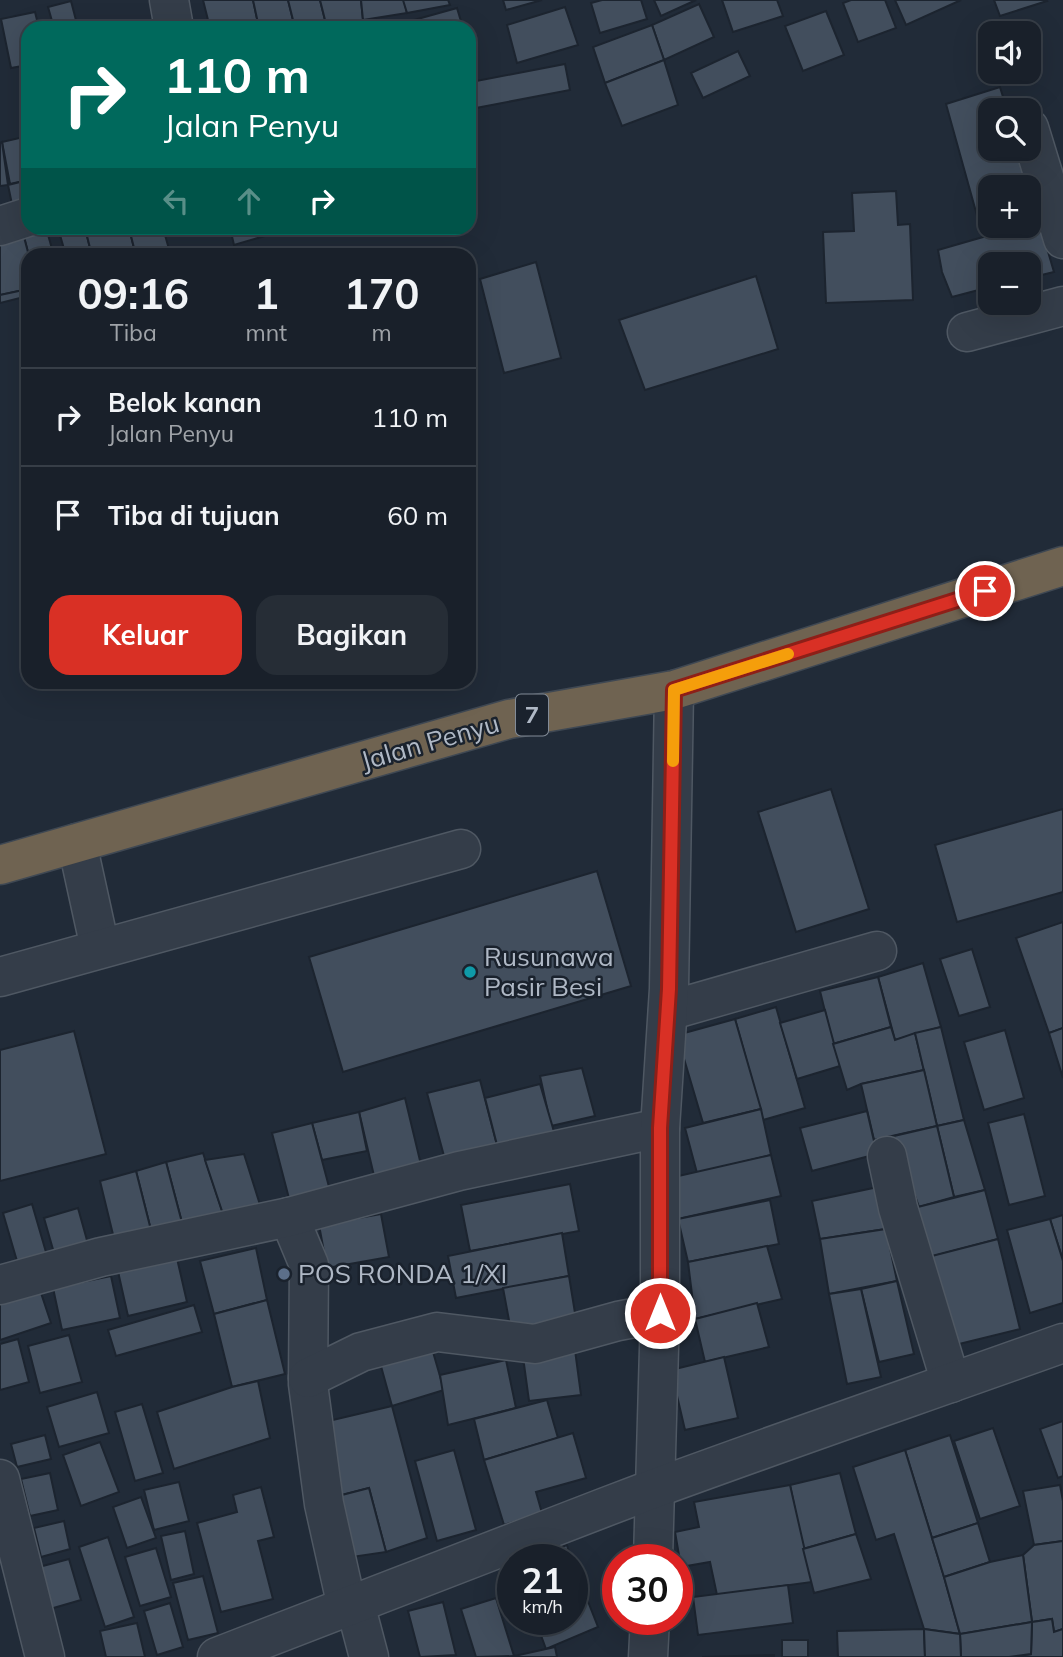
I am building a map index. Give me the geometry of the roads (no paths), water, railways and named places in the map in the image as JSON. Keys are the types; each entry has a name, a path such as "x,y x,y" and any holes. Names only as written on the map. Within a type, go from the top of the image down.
{"highway":[{"name":"Jalan Penyu","path":"0,865 509,719 674,690 1063,566"}],"street":[{"path":"169,0 173,21"},
{"path":"1039,161 1063,239"},
{"path":"0,226 21,219"},
{"path":"967,332 1063,306"},
{"path":"654,1544 660,1313 660,1128 668,1012 674,690"},
{"path":"77,843 100,947"},
{"path":"0,977 100,947 461,849"},
{"path":"668,1012 877,951"},
{"path":"0,1285 101,1258 289,1217 459,1171 660,1128"},
{"path":"887,1156 898,1208 951,1383"},
{"path":"289,1217 309,1265 308,1378 324,1504 351,1606 369,1657"},
{"path":"308,1378 361,1352 437,1332 535,1344 618,1321 660,1313"},
{"path":"217,1657 426,1574 656,1488 1063,1343"},
{"path":"0,1479 45,1657"},
{"path":"648,1657 649,1635"}],"place":[{"name":"Rusunawa Pasir Besi","path":"470,972"},
{"name":"POS RONDA 1/XI","path":"284,1274"}]}
